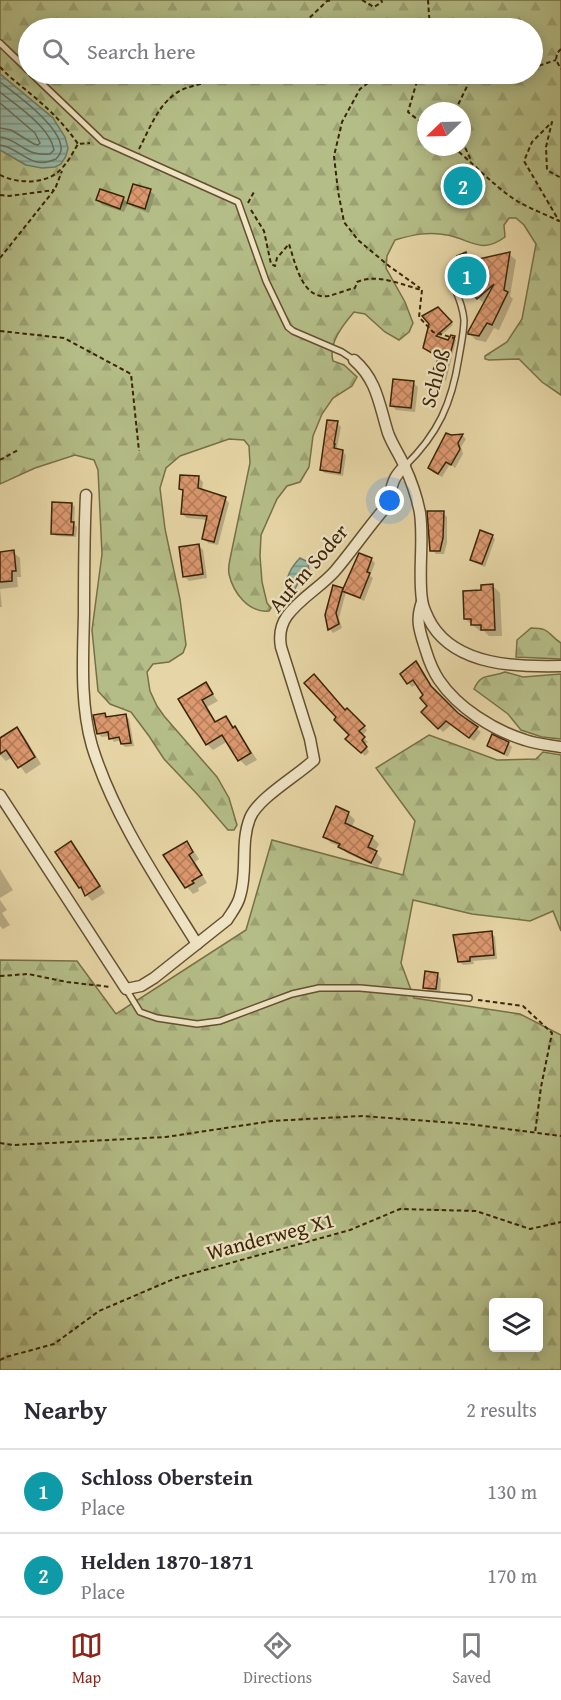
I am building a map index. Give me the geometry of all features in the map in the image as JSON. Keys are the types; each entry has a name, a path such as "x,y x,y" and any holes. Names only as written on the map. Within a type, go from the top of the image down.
{"street":[{"path":"354,360 366,370 377,392 390,440 405,466 414,489 420,514 422,602 418,614 420,633 437,678 473,714 492,726 525,740 561,747"},
{"name":"Auf'm Soder","path":"126,989 141,986 154,978 227,920 236,908 241,894 246,831 254,810 314,760 310,739 281,647 279,638 282,626 287,616 298,604 334,572 384,508 393,480 405,466"},
{"path":"86,495 83,557 84,684 87,724 92,745 124,820 197,944"},
{"path":"422,602 435,629 446,642 459,651 502,663 534,667 561,666"},
{"path":"0,795 126,989"}],"lane":[{"path":"0,43 18,60"},
{"path":"42,84 102,141 238,202 266,281 288,327 293,332 342,352 354,360"},
{"name":"Schloß","path":"405,466 421,450 437,427 452,393 464,319 455,289"},
{"path":"126,989 140,1012 157,1018 197,1024 220,1021 292,994 319,988 371,988 469,999"}],"path":[{"path":"309,18 327,1 333,0"},
{"path":"363,0 374,7 382,2 381,0"},
{"path":"428,0 429,18"},
{"path":"561,49 557,53 556,60 561,69"},
{"path":"543,64 556,60"},
{"path":"0,67 66,127 78,144 63,168 55,189 0,258"},
{"path":"136,157 157,114 175,93 201,84"},
{"path":"367,84 360,89 342,122 334,156 344,222 358,240 422,290"},
{"path":"415,84 408,112 417,119"},
{"path":"459,102 468,84"},
{"path":"560,222 524,161 532,142 552,122 546,147 548,170 561,178"},
{"path":"464,156 513,199 560,222"},
{"path":"469,156 472,162"},
{"path":"0,175 31,182 56,174 63,168"},
{"path":"0,195 9,196 55,189"},
{"path":"255,190 248,203 264,231 271,264 275,266 277,258 289,244 307,290 325,297 355,288 357,282 365,279 392,280 422,290"},
{"path":"422,290 419,317 433,332 462,340"},
{"path":"0,331 64,338 131,374 139,451"},
{"path":"0,460 18,450"},
{"path":"0,976 28,974 67,982 126,989"},
{"path":"469,999 523,1006 552,1032 535,1133"},
{"path":"0,1143 13,1145 165,1137 272,1121 362,1116 468,1124 561,1136"},
{"name":"Wanderweg X1","path":"0,1360 54,1344 99,1311 176,1278 350,1230 400,1209 476,1211 530,1229 561,1221"}],"green space":[{"path":"0,0 561,0 561,395 542,382 519,359 485,359 485,356 507,342 522,319 536,244 524,225 516,218 509,218 504,225 505,237 489,245 476,244 440,234 414,235 395,240 387,256 386,268 405,302 413,323 409,332 399,340 385,332 365,314 354,312 341,328 335,341 333,361 344,365 357,377 352,386 333,398 322,414 313,436 309,467 300,482 287,486 277,499 261,535 262,582 267,603 271,608 269,611 254,609 248,605 234,588 229,572 250,463 249,446 244,440 229,439 180,456 166,468 160,488 186,645 183,653 169,662 153,664 147,672 150,691 164,716 217,777 229,798 237,825 234,830 228,830 164,759 131,712 110,704 98,691 92,630 102,554 98,470 94,460 75,455 35,468 0,484 0,150 26,165 53,118 0,74"},
{"path":"531,628 546,630 561,643 561,659 516,657 517,640"},
{"path":"505,672 523,677 561,674 561,739 542,737 521,730 508,714 474,689 483,678"},
{"path":"429,735 497,760 536,759 543,752 561,755 561,931 553,911 530,921 472,914 413,900 401,963 414,998 520,1014 561,1035 561,1370 0,1370 0,960 77,961 116,1014 246,930 272,840 403,875 415,821 376,768"}],"water":[{"path":"0,74 53,118 65,137 68,148 61,164 42,168 26,165 0,150"},
{"path":"300,558 308,562 309,571 300,579 294,591 289,593 287,590 288,577"}],"building":[{"path":"133,184 151,189 145,209 127,203"},
{"path":"100,189 124,197 120,209 96,200"},
{"path":"466,252 470,261 510,252 504,290 508,292 492,325 487,323 479,336 468,334 468,332 494,284 477,299 471,292 458,265 460,264 457,256"},
{"path":"438,307 452,322 436,336 448,340 451,335 455,336 443,381 433,370 439,357 423,348 429,324 422,316"},
{"path":"393,379 414,381 411,408 390,406"},
{"path":"327,420 338,421 334,448 343,450 340,473 320,470"},
{"path":"446,433 463,434 458,443 460,449 451,465 446,462 438,474 428,468"},
{"path":"180,475 199,476 198,488 226,497 214,542 202,539 207,516 181,514 183,490 179,489"},
{"path":"52,502 72,503 73,535 51,534"},
{"path":"427,511 444,511 440,551 430,551"},
{"path":"480,530 493,535 482,564 470,560"},
{"path":"199,544 203,574 183,577 179,547"},
{"path":"14,550 16,571 12,571 12,581 0,582 0,552"},
{"path":"359,553 372,558 367,572 370,573 360,598 342,591"},
{"path":"493,584 495,630 481,630 481,625 471,625 471,619 464,619 463,591 481,590 481,585"},
{"path":"333,585 343,588 336,613 339,624 328,630 325,615"},
{"path":"416,661 431,686 458,713 478,727 469,738 446,721 438,729 421,712 427,706 420,698 423,695 413,680 407,684 400,674"},
{"path":"314,674 345,710 347,708 365,726 359,731 365,737 362,740 367,747 361,753 345,739 349,735 334,720 336,717 304,683"},
{"path":"206,682 213,694 202,700 215,722 226,716 233,728 235,726 251,753 238,761 222,735 206,745 178,699"},
{"path":"105,713 106,717 126,714 131,743 121,744 119,737 109,739 108,732 97,734 93,715"},
{"path":"17,727 35,757 18,768 6,750 0,754 0,738"},
{"path":"492,734 509,742 504,754 487,746"},
{"path":"336,806 349,812 345,823 373,836 368,847 377,851 371,863 338,847 340,844 323,837"},
{"path":"71,841 100,886 85,896 55,852"},
{"path":"187,841 193,852 189,855 202,875 185,888 163,855"},
{"path":"492,931 494,955 470,957 470,961 458,962 453,935"},
{"path":"425,971 438,973 436,989 423,988"}],"place":[{"name":"Helden 1870-1871","path":"463,186"},
{"name":"Schloss Oberstein","path":"467,276"}]}
